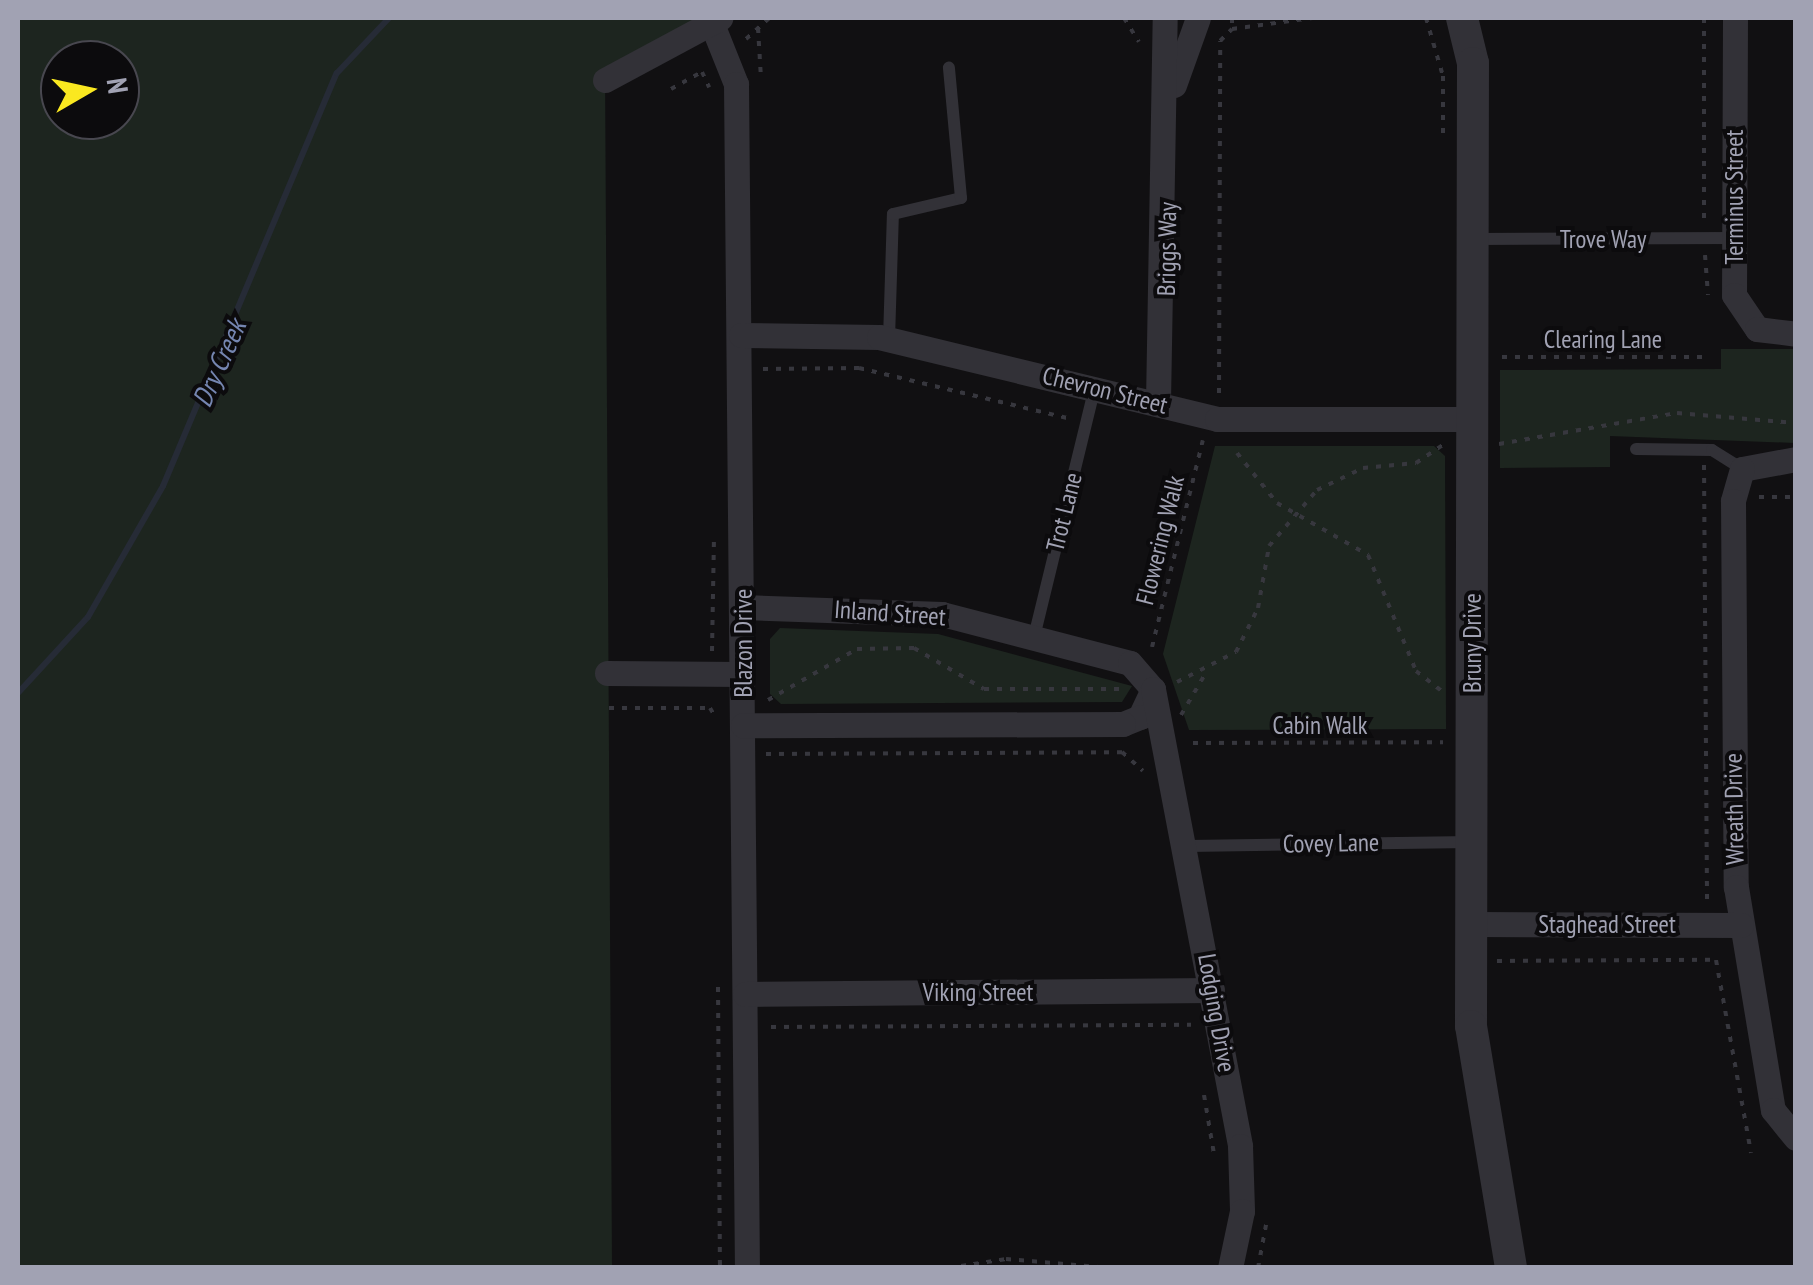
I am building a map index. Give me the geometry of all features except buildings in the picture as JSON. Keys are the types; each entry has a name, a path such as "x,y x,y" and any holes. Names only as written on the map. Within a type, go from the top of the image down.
{"street":[{"name":"Briggs Way","path":"1158,402 1170,94 1165,18"},
{"name":"Briggs Way","path":"1170,94 1198,18"},
{"name":"Bruny Drive","path":"1462,18 1473,63 1471,1026 1511,1268"},
{"name":"Terminus Street","path":"1735,18 1734,238 1738,308 1758,329 1796,334"},
{"path":"605,80 716,21"},
{"name":"Blazon Drive","path":"716,21 736,84 747,1268"},
{"name":"Chevron Street","path":"741,335 889,339 1216,419 1472,431"},
{"path":"1742,470 1796,459"},
{"name":"Wreath Drive","path":"1742,470 1733,501 1741,925 1773,1110 1796,1138"},
{"name":"Inland Street","path":"743,607 942,614 1130,663 1146,702"},
{"path":"607,673 742,674"},
{"path":"743,714 1146,702 1171,759"},
{"name":"Lodging Drive","path":"1146,702 1171,759 1243,1171 1230,1268"},
{"name":"Staghead Street","path":"1473,924 1741,925"},
{"name":"Viking Street","path":"745,994 1212,990"}],"lane":[{"path":"889,339 892,214 961,198 949,68"},
{"name":"Trove Way","path":"1472,239 1734,238"},
{"name":"Trot Lane","path":"1034,637 1095,387"},
{"path":"1636,450 1726,453 1742,470"},
{"name":"Covey Lane","path":"1188,846 1473,842"}],"path":[{"path":"1232,18 1232,29"},
{"path":"1219,403 1220,41 1232,29 1312,18"},
{"path":"1426,18 1442,76 1443,150"},
{"path":"1704,18 1704,238 1708,295"},
{"path":"758,28 761,83"},
{"path":"671,89 702,72 712,92"},
{"name":"Clearing Lane","path":"1497,357 1708,356"},
{"path":"763,369 859,368 1086,423"},
{"path":"1178,718 1207,672 1250,632 1270,546 1291,514 1350,474 1472,431 1677,413 1796,423"},
{"name":"Flowering Walk","path":"1152,648 1203,440"},
{"path":"1705,450 1707,910"},
{"path":"1237,453 1291,514 1368,555 1416,671 1447,694 1473,696"},
{"path":"702,660 714,648 714,529"},
{"path":"743,714 857,649 914,648 984,689 1043,696 1146,702 1207,672"},
{"path":"609,708 710,708 716,734"},
{"name":"Cabin Walk","path":"1192,743 1448,742"},
{"path":"766,754 1122,752 1145,776"},
{"path":"1493,961 1716,960 1750,1153"},
{"path":"718,971 720,1268"},
{"path":"1185,990 1194,1044"},
{"path":"768,1027 1191,1025"},
{"path":"1201,1082 1217,1173"},
{"path":"948,1268 1006,1260 1110,1268"}],"shaded area":[{"path":"18,18 699,18 605,68 612,1267 18,1267"},
{"path":"1721,349 1795,349 1795,443 1610,436 1610,467 1500,468 1500,370 1721,369"},
{"path":"1215,446 1434,446 1445,456 1446,729 1189,730 1163,654"},
{"path":"780,628 938,634 1132,686 1122,702 781,704 770,694 770,639"}],"waterway":[{"name":"Dry Creek","path":"18,693 88,617 163,486 337,73 389,18"}]}
